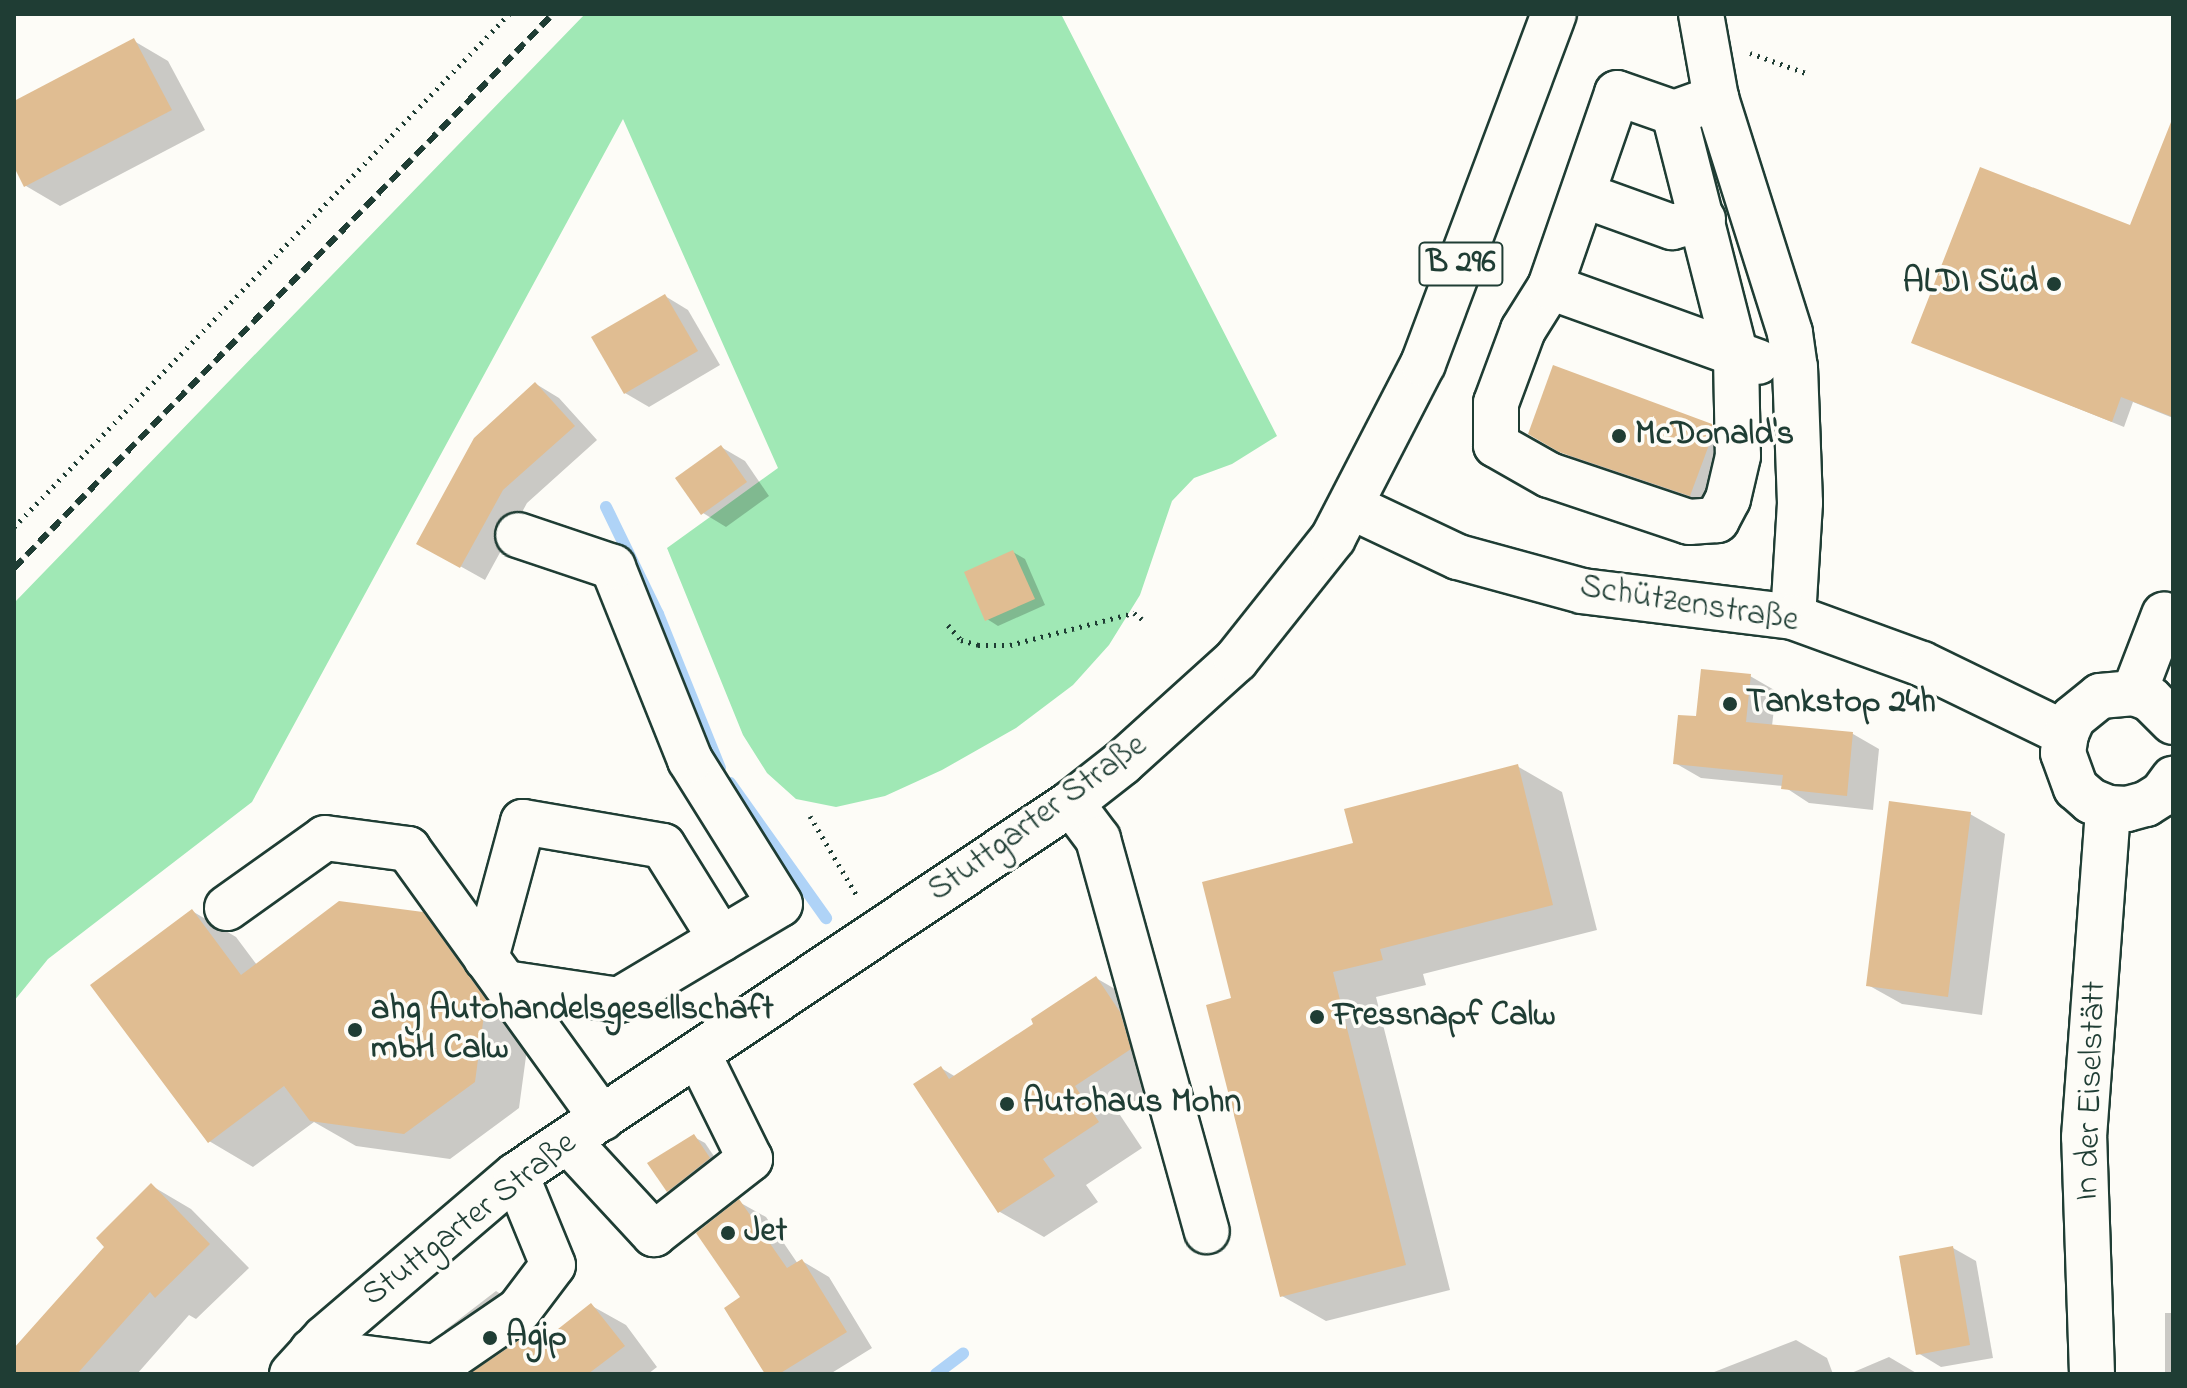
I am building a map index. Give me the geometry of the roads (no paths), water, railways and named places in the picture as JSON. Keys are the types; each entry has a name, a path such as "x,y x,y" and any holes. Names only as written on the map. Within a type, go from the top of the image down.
{"main road":[{"name":"Stuttgarter Straße","path":"302,1363 516,1175 1071,803 1122,763 1236,660 1333,538 1352,507 1423,364 1554,14"},
{"path":"1701,14 1716,98 1790,333 1795,367 1800,503 1793,617"},
{"path":"1674,113 1736,356 1738,456 1728,499 1717,520 1689,522 1549,475 1496,445 1496,403 1523,330 1550,287 1617,93 1674,113 1716,98"},
{"path":"1583,195 1672,227 1703,219"},
{"path":"1550,287 1736,356 1795,367"},
{"name":"Schützenstraße","path":"1352,507 1458,557 1582,591 1793,617 1922,664 2066,734"},
{"path":"495,970 619,1000 780,904 690,760 613,567 518,535"},
{"path":"2134,693 2164,615"},
{"path":"2173,722 2150,699 2134,693 2100,696 2084,705 2066,734 2063,753 2067,772 2076,788 2108,808 2127,809 2146,804 2162,794 2173,779"},
{"path":"1071,803 1098,839 1207,1231"},
{"name":"In der Eiselstätt","path":"2092,1374 2084,1137 2108,808"},
{"path":"495,970 523,822 663,846 721,939"},
{"path":"227,908 325,838 408,849 495,970 585,1130 654,1234 750,1159 698,1054"},
{"path":"302,1363 436,1367 519,1310 553,1265 516,1175"}],"waterway":[{"path":"606,507 658,614 720,768"},
{"path":"730,783 826,918"},
{"path":"936,1374 963,1354"}],"railway":[{"path":"14,568 553,14"}],"place":[{"name":"ALDI Süd","path":"2054,284"},
{"name":"McDonald's","path":"1619,436"},
{"name":"Tankstop 24h","path":"1730,704"},
{"name":"Fressnapf Calw","path":"1317,1017"},
{"name":"ahg Autohandelsgesellschaft mbH Calw","path":"355,1030"},
{"name":"Autohaus Mohn","path":"1007,1104"},
{"name":"Jet","path":"728,1233"},
{"name":"Agip","path":"490,1338"}]}
